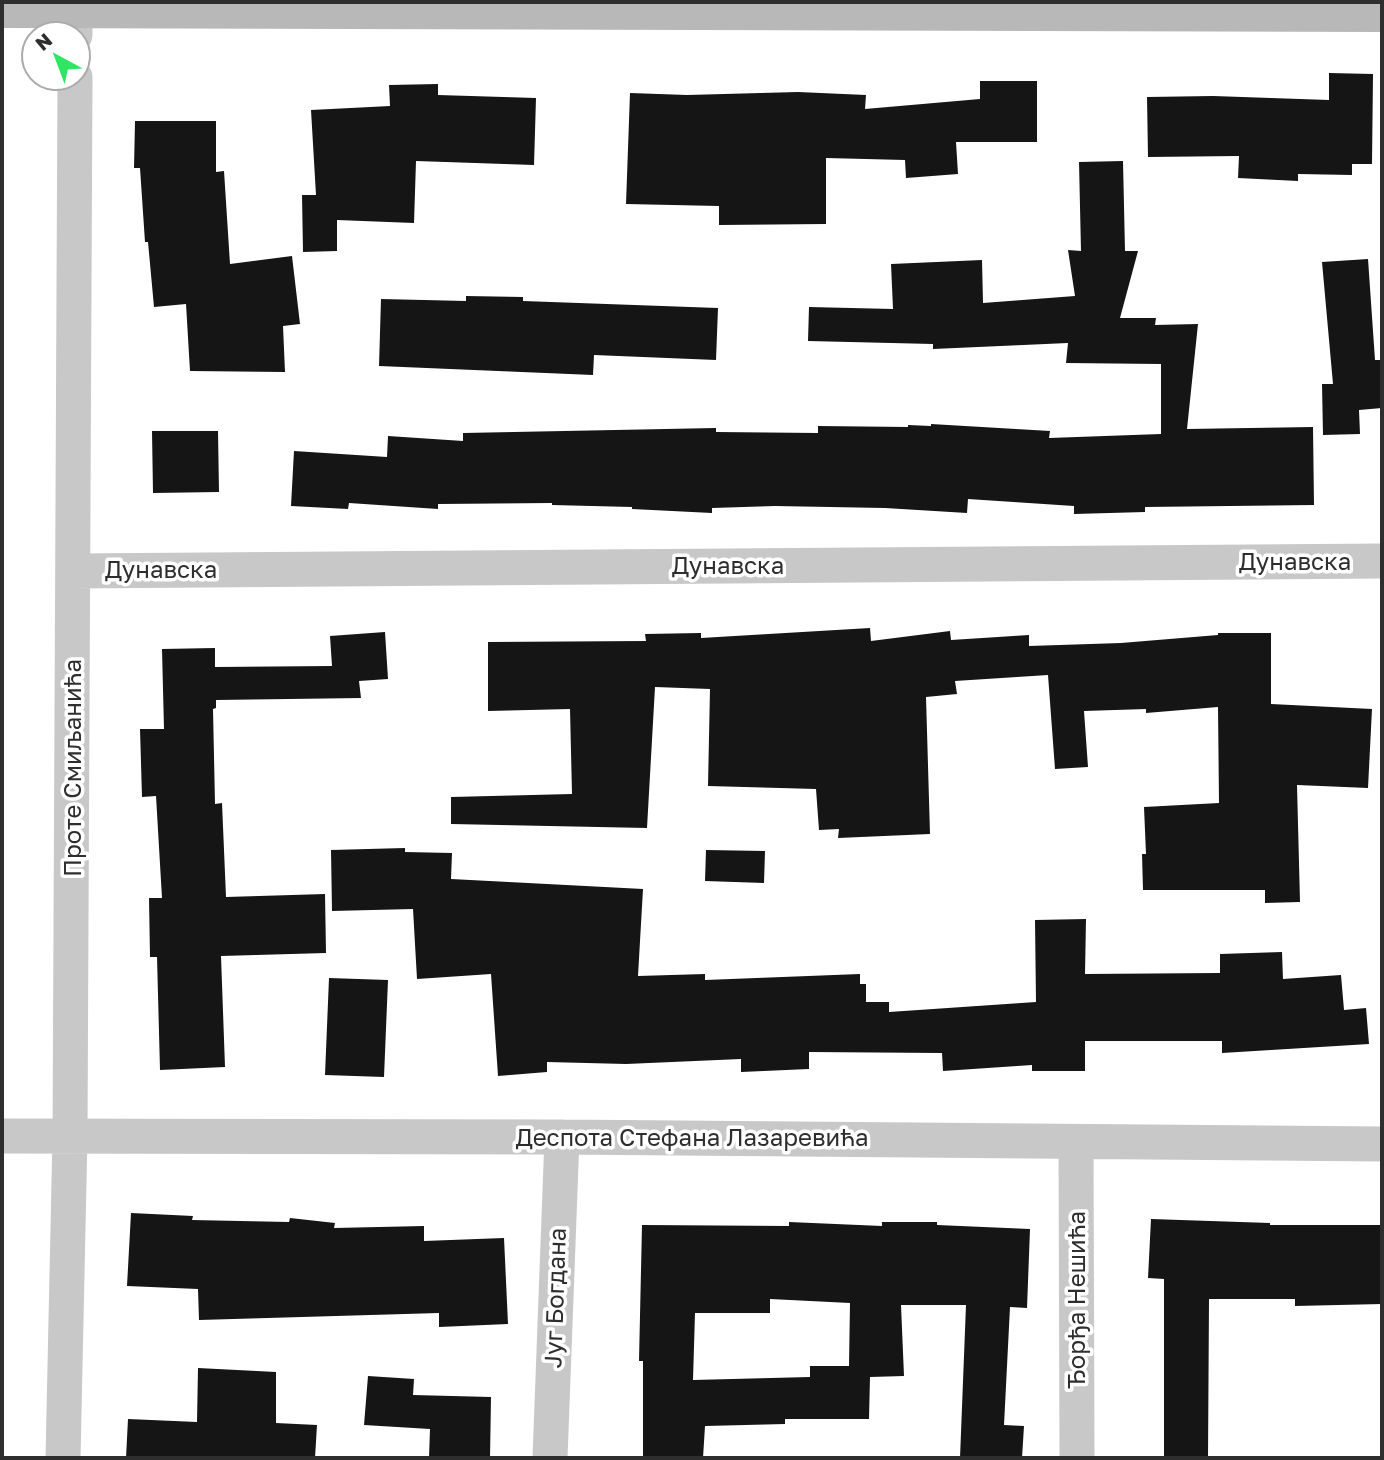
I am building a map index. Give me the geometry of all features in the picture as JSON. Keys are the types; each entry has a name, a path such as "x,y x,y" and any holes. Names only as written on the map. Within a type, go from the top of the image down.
{"street":[{"path":"2,9 75,16 1382,13"},
{"name":"Проте Смиљанића","path":"63,1458 70,1136 75,91"},
{"name":"Дунавска","path":"74,571 1382,561"},
{"name":"Деспота Стефана Лазаревића","path":"2,1136 562,1137 1382,1144"},
{"name":"Југ Богдана","path":"550,1458 562,1137"},
{"name":"Ђорђа Нешића","path":"1076,1142 1077,1458"}],"building":[{"path":"1329,73 1373,74 1372,164 1352,164 1352,175 1298,174 1298,181 1238,178 1239,156 1148,157 1147,97 1329,100"},
{"path":"980,81 1037,81 1037,142 956,142 958,174 906,178 905,160 826,158 826,224 719,225 719,206 626,204 630,93 687,95 798,92 866,95 865,109 980,99"},
{"path":"438,84 438,95 536,98 534,165 416,161 414,223 337,220 337,251 303,252 302,195 316,195 311,110 390,106 389,85"},
{"path":"135,121 216,121 216,172 224,171 230,264 292,256 300,324 283,326 285,372 190,371 186,304 154,307 148,242 145,242 140,168 134,168"},
{"path":"1123,161 1125,251 1138,251 1120,318 1156,318 1155,325 1198,324 1187,429 1313,427 1314,505 1145,507 1145,512 1074,514 1074,506 968,499 967,513 775,506 712,508 712,513 552,503 438,504 438,509 349,503 348,509 291,506 294,451 387,457 388,436 463,441 463,433 716,428 716,432 818,433 818,426 908,427 931,424 1050,431 1049,438 1161,434 1161,364 1066,363 1068,343 933,349 933,344 808,341 809,307 893,309 891,264 982,260 983,303 1075,296 1068,250 1081,251 1079,162"},
{"path":"1368,259 1375,360 1382,360 1382,408 1359,410 1360,434 1323,435 1322,384 1333,384 1322,262"},
{"path":"466,296 523,297 523,301 718,308 716,360 594,355 593,375 379,366 381,299 466,301"},
{"path":"152,431 218,431 219,492 153,493"},
{"path":"870,628 871,641 950,631 951,640 1029,635 1029,646 1121,643 1218,633 1271,633 1271,704 1372,709 1368,788 1297,785 1300,902 1265,903 1265,890 1143,890 1142,854 1146,854 1144,807 1219,803 1218,707 1146,713 1146,709 1084,711 1088,767 1055,769 1048,675 955,681 957,694 926,697 930,834 838,838 839,829 819,830 816,789 708,786 710,689 655,687 647,828 451,824 451,797 572,794 570,709 488,711 488,642 646,641 645,634 701,633 701,638"},
{"path":"385,632 388,679 359,681 361,698 216,700 216,708 213,709 215,804 222,803 226,897 325,894 326,953 221,956 225,1067 160,1070 157,957 150,957 149,898 162,898 156,796 142,797 140,729 164,729 162,649 215,648 215,667 332,666 330,636"},
{"path":"405,848 405,852 452,853 451,879 643,889 638,976 705,974 705,980 860,974 860,984 866,984 866,1002 889,1002 889,1012 1036,1002 1035,920 1086,919 1085,974 1220,973 1220,954 1282,952 1283,979 1341,975 1344,1010 1366,1008 1369,1044 1222,1053 1222,1041 1085,1041 1085,1071 1032,1071 1032,1065 943,1071 942,1053 809,1052 809,1069 741,1072 741,1059 626,1064 547,1062 547,1072 498,1076 491,974 417,979 413,909 332,911 331,850"},
{"path":"706,850 765,851 764,883 705,881"},
{"path":"329,978 388,980 384,1077 325,1075"},
{"path":"131,1213 193,1216 192,1220 289,1222 290,1218 335,1223 334,1228 424,1226 424,1241 504,1238 508,1324 439,1327 439,1313 199,1320 198,1289 127,1286"},
{"path":"1151,1219 1270,1225 1382,1225 1382,1304 1295,1306 1295,1299 1209,1299 1208,1458 1164,1458 1164,1279 1148,1278"},
{"path":"789,1222 882,1226 882,1222 937,1222 937,1225 1030,1229 1027,1308 1010,1307 1004,1425 1024,1426 1022,1458 960,1458 966,1305 901,1305 904,1376 870,1377 869,1419 785,1419 785,1424 705,1426 703,1458 643,1458 643,1361 639,1361 642,1225 789,1226","holes":["770,1299 850,1303 849,1366 810,1366 810,1377 693,1380 695,1313 770,1313"]},
{"path":"198,1368 276,1372 276,1423 317,1425 315,1458 126,1458 128,1419 197,1422"},
{"path":"368,1376 414,1379 413,1395 491,1397 490,1458 429,1458 430,1429 364,1425"}]}
